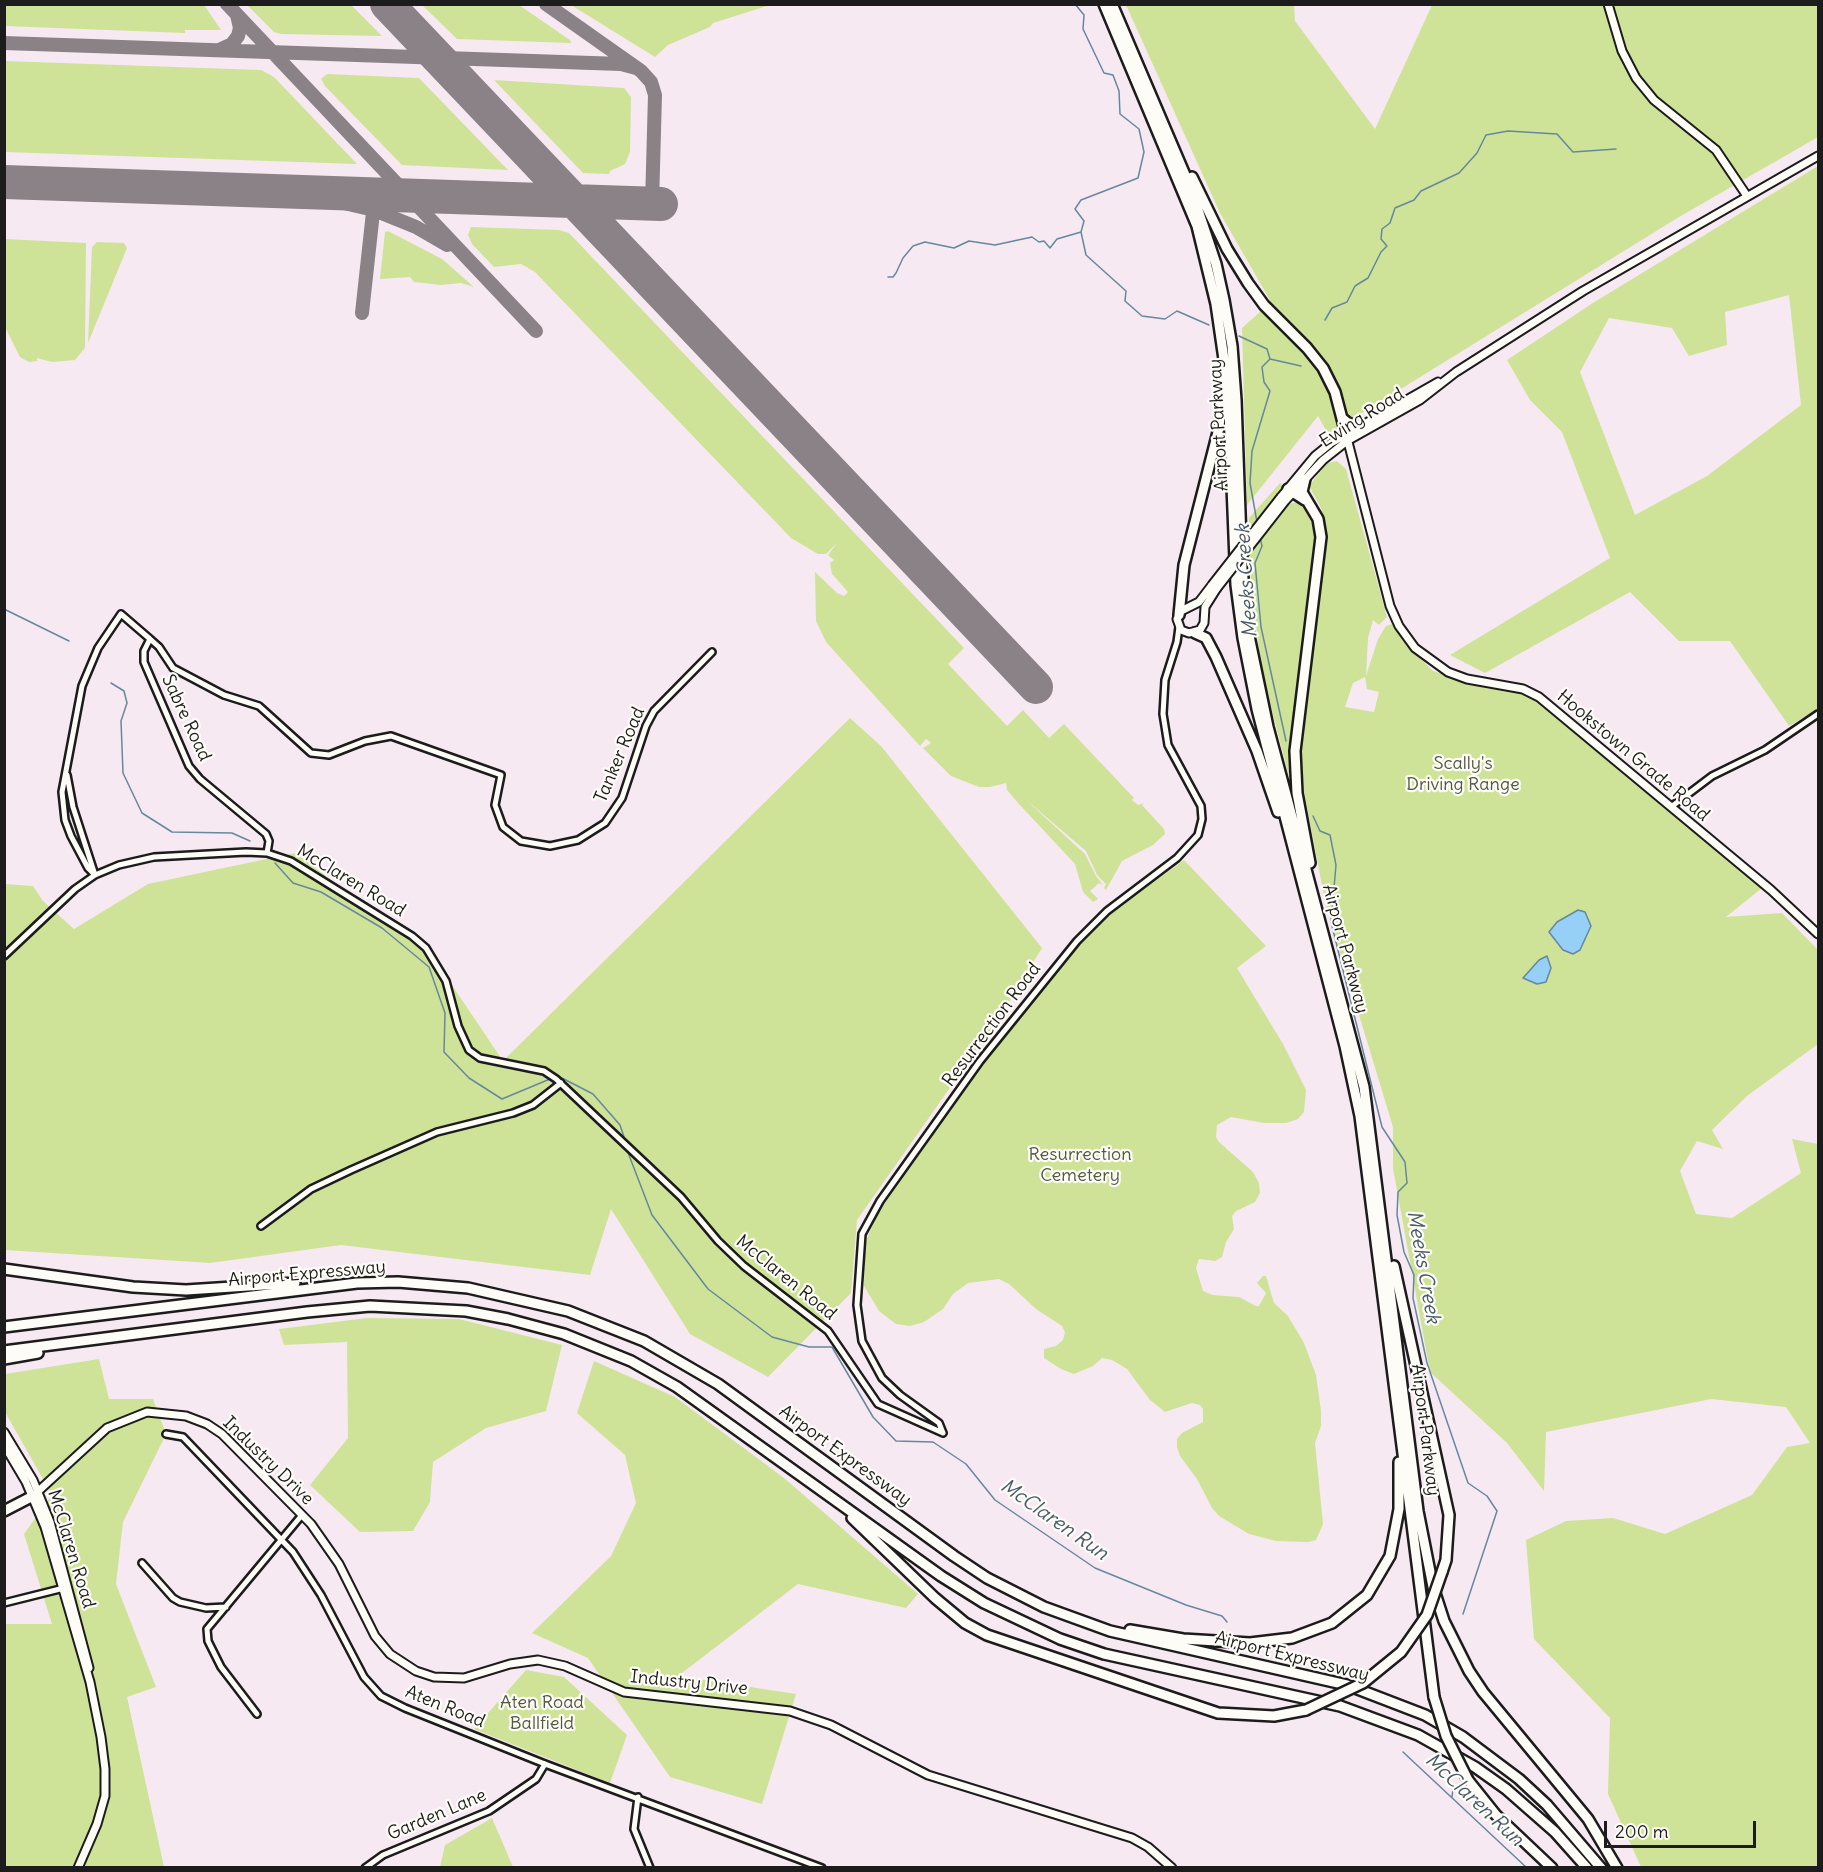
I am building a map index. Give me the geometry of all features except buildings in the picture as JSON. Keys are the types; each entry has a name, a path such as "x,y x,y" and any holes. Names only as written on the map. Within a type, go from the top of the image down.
{"highway":[{"name":"Airport Parkway","path":"1104,4 1197,226 1220,325 1228,387 1236,585 1245,655 1261,728 1338,1022 1363,1137 1434,1697 1446,1736 1468,1780 1496,1815 1552,1868"},
{"name":"Airport Parkway","path":"1112,4 1154,98 1204,226 1224,300 1232,346 1242,569 1249,636 1268,727 1355,1050 1370,1124 1418,1511 1433,1587 1444,1621 1465,1663 1483,1692 1570,1795 1617,1868"},
{"path":"1154,98 1232,258 1264,305 1323,368 1335,392 1346,437"},
{"path":"1179,615 1184,565 1219,428 1223,382 1220,325"},
{"path":"1342,419 1349,424 1361,425"},
{"path":"1305,478 1301,489 1305,500 1318,519 1321,543 1297,729 1295,770 1326,942"},
{"path":"1287,495 1305,500"},
{"path":"1192,633 1201,634 1209,642 1260,759 1338,1022"},
{"path":"766,1449 874,1537 935,1598 965,1623 987,1635 1218,1713 1274,1716 1306,1710 1362,1683 1401,1652 1427,1615 1442,1572 1449,1538 1445,1493 1403,1315 1370,1124"},
{"path":"4,1269 133,1287 186,1290 374,1278 468,1288"},
{"name":"Airport Expressway","path":"4,1327 357,1283 398,1282 468,1288 568,1311 606,1324 677,1359 718,1384 954,1556 1044,1607 1110,1631 1347,1685 1425,1715 1462,1737 1519,1779 1547,1805 1601,1868"},
{"name":"Airport Expressway","path":"4,1351 370,1306 410,1306 466,1311 564,1334 631,1361 677,1387 941,1576 984,1603 1034,1628 1104,1654 1340,1706 1418,1735 1475,1767 1506,1789 1555,1832 1587,1868"},
{"path":"4,1359 307,1312"},
{"path":"1015,1592 1078,1616 1132,1630 1220,1642 1292,1638 1332,1623 1350,1611 1380,1576 1390,1556 1398,1523 1398,1452 1385,1338 1385,1316"},
{"path":"4,1504 34,1493"},
{"path":"4,1511 34,1493"}],"street":[{"path":"1608,4 1620,46 1636,78 1654,100 1716,150 1747,196"},
{"name":"Ewing Road","path":"1287,495 1361,425 1456,372 1583,291 1818,156"},
{"name":"Ewing Road","path":"1179,615 1184,609 1199,602 1214,586 1287,495 1315,456 1346,437 1420,400 1456,372"},
{"name":"Hookstown Grade Road","path":"1346,437 1390,606 1399,626 1415,648 1448,672 1467,679 1523,689 1539,697 1818,934"},
{"name":"Ewing Road","path":"1192,633 1203,627 1205,607 1214,586"},
{"path":"96,875 81,856 65,819 62,792 75,716 84,679 101,643 121,614 150,639"},
{"path":"1179,615 1179,627 1192,633"},
{"name":"Resurrection Road","path":"944,1433 939,1423 900,1395 882,1377 862,1341 857,1305 862,1234 880,1201 980,1061 1077,941 1107,911 1177,858 1198,835 1202,819 1199,801 1168,745 1164,725 1165,680 1176,648 1179,627"},
{"name":"Resurrection Road","path":"1176,648 1192,633"},
{"name":"Tanker Road","path":"150,639 176,670 224,695 259,706 311,753 329,754 365,741 391,736 501,775 495,806 503,827 521,842 550,846 583,838 609,819 622,798 646,726 654,711 669,692 712,652"},
{"name":"Sabre Road","path":"150,639 144,651 144,662 185,759 200,779 266,834 269,841 267,853"},
{"path":"1671,807 1712,776 1765,750 1818,714"},
{"path":"66,773 75,816 96,875"},
{"name":"McClaren Road","path":"4,956 75,889 96,875 119,865 146,858 267,853 302,867 422,944 446,981 458,1026 469,1050 480,1058 544,1071 561,1083 681,1197 744,1266 828,1331 878,1404 944,1433"},
{"path":"261,1226 310,1189 438,1132 513,1113 533,1105 561,1083"},
{"name":"Industry Drive","path":"34,1493 107,1428 147,1412 165,1412 196,1420 222,1434 302,1515 333,1554 379,1641 398,1660 416,1671 434,1677 464,1678 510,1664 538,1660 565,1666 624,1692 790,1711 831,1725 928,1775 1132,1838 1154,1851 1172,1868"},
{"name":"McClaren Road","path":"4,1432 34,1493 65,1587 86,1656 101,1737 105,1787 100,1815 78,1868"},
{"name":"Aten Road","path":"166,1434 183,1437 304,1566 359,1670 381,1696 405,1708 545,1764 639,1797 822,1868"},
{"name":"McClaren Road","path":"4,1445 34,1493"},
{"path":"257,1714 221,1667 208,1641 207,1629 302,1515"},
{"path":"142,1563 173,1598 197,1606 226,1607"},
{"path":"4,1603 65,1587"},
{"name":"Garden Lane","path":"365,1868 383,1855 484,1814 536,1779 545,1764"},
{"path":"639,1797 634,1829 650,1868"}],"green space":[{"path":"5,5 204,5 221,30 185,30 185,33 5,26"},
{"path":"247,5 351,5 382,36 281,34 274,32"},
{"path":"422,5 519,5 570,40 571,43 457,39"},
{"path":"571,5 770,5 713,23 710,27 668,45 655,57"},
{"path":"1126,5 1294,5 1295,21 1375,129 1432,5 1818,5 1818,137 1679,217 1328,434 1318,416 1247,505 1242,328 1271,302 1220,213"},
{"path":"5,61 261,70 274,77 357,164 5,152"},
{"path":"327,74 419,78 508,170 402,165 325,86 321,79"},
{"path":"494,80 624,88 631,97 630,152 625,164 610,171 609,174 583,173"},
{"path":"1818,166 1818,709 1789,726 1730,641 1679,641 1630,592 1485,673 1450,655 1610,558 1562,432 1530,400 1507,360 1596,301","holes":["1789,295 1801,405 1707,476 1635,515 1580,372 1609,318 1672,328 1689,356 1727,345 1725,312"]},
{"path":"471,227 559,230 569,233 964,648 948,664 1007,726 1023,710 1049,738 1064,724 1134,798 1132,800 1138,805 1144,803 1142,805 1164,829 1165,834 1153,845 1122,861 1106,890 1104,888 1106,884 1097,875 1086,851 1025,799 1085,854 1096,876 1103,885 1099,883 1090,891 1098,899 1093,902 1083,892 1075,864 1007,790 1006,783 979,787 951,776 923,748 931,743 926,739 920,746 826,642 816,621 815,572 837,593 844,596 848,592 832,574 830,563 834,560 828,555 837,543 826,554 818,554 791,538 535,272 521,264 494,267 472,244 468,235"},
{"path":"388,231 442,259 474,287 461,283 441,285 414,282 410,277 380,279 385,232"},
{"path":"5,239 86,243 85,348 75,360 52,362 37,358 37,361 29,362 20,357 5,327"},
{"path":"97,242 124,243 127,248 88,343 92,247"},
{"name":"Scally's Driving Range","path":"1337,461 1346,469 1387,617 1379,625 1373,620 1368,638 1366,676 1378,639 1386,626 1392,624 1403,641 1433,671 1485,688 1522,694 1551,709 1630,780 1762,888 1726,917 1782,913 1818,950 1818,1044 1747,1096 1712,1130 1723,1149 1697,1141 1680,1171 1696,1214 1732,1218 1801,1173 1792,1139 1818,1144 1818,1867 1641,1867 1608,1794 1610,1718 1534,1639 1526,1540 1566,1521 1613,1518 1665,1534 1752,1495 1787,1447 1810,1443 1786,1407 1711,1399 1546,1432 1544,1491 1507,1443 1430,1372 1393,1168 1393,1127 1326,906 1300,771 1304,706 1326,538 1321,508 1309,486 1327,463","holes":["1365,677 1367,689 1379,692 1374,712 1345,707 1353,683"]},
{"path":"1280,483 1284,487 1279,496 1290,504 1299,501 1306,509 1315,531 1316,547 1291,750 1294,796 1261,668 1249,563 1249,518"},
{"path":"850,718 881,746 1042,948 999,1018 857,1220 851,1293 768,1377 690,1334 611,1209 590,1275 341,1245 210,1263 5,1250 4,884 33,886 43,901 74,929 148,884 295,853 431,954 503,1061"},
{"name":"Resurrection Cemetery","path":"1184,860 1266,946 1237,968 1283,1044 1306,1090 1304,1112 1298,1119 1286,1123 1264,1123 1231,1117 1217,1125 1216,1137 1219,1142 1253,1172 1259,1183 1260,1193 1255,1202 1236,1211 1232,1216 1234,1229 1226,1242 1222,1257 1215,1261 1199,1259 1196,1268 1203,1291 1213,1295 1239,1297 1256,1306 1259,1306 1266,1293 1257,1283 1263,1276 1266,1276 1274,1303 1288,1316 1304,1343 1316,1375 1321,1411 1321,1426 1315,1443 1323,1524 1316,1540 1308,1542 1276,1541 1249,1534 1219,1516 1180,1456 1177,1447 1177,1439 1182,1433 1203,1422 1203,1409 1200,1405 1192,1403 1165,1412 1150,1400 1127,1369 1112,1360 1102,1358 1093,1366 1074,1374 1061,1369 1044,1358 1044,1349 1056,1346 1063,1340 1065,1332 1062,1326 1036,1309 1009,1284 999,1279 968,1283 953,1294 943,1309 924,1322 910,1326 896,1324 879,1311 864,1286 865,1243 878,1213 1003,1036 1071,952 1099,922"},
{"path":"367,1318 459,1319 562,1345 546,1411 486,1428 433,1462 430,1502 413,1531 360,1532 310,1485 348,1438 347,1342 284,1345 279,1329"},
{"path":"99,1359 109,1399 153,1399 166,1434 123,1522 116,1584 156,1687 127,1697 164,1867 5,1867 4,1624 52,1624 24,1534 52,1495 5,1412 5,1374"},
{"path":"594,1361 675,1397 784,1478 918,1594 906,1608 798,1584 678,1676 796,1694 762,1804 670,1777 588,1658 532,1633 611,1556 636,1503 625,1455 577,1413"},
{"name":"Aten Road Ballfield","path":"526,1670 564,1677 627,1735 610,1783 474,1729"},
{"path":"492,1818 513,1867 440,1867 445,1845"}],"water":[{"path":"1578,910 1585,912 1591,926 1580,950 1573,954 1563,950 1549,932 1557,922"},
{"path":"1547,956 1551,968 1546,982 1537,984 1523,978 1539,960"}],"waterway":[{"name":"Meeks Creek","path":"1075,4 1084,15 1083,29 1104,73 1113,75 1119,91 1120,114 1139,129 1144,152 1138,178 1081,200 1075,209 1084,221 1081,232 1086,255 1126,291 1125,301 1142,316 1165,319 1177,311 1209,325"},
{"path":"1325,320 1332,308 1347,302 1355,286 1368,278 1381,252 1387,246 1381,239 1382,229 1390,223 1395,208 1414,200 1421,191 1459,173 1477,153 1486,135 1508,131 1557,134 1573,152 1616,149"},
{"path":"888,277 893,277 903,258 913,246 925,242 954,248 969,241 995,245 1032,237 1039,242 1044,241 1050,248 1057,239 1081,232"},
{"name":"Meeks Creek","path":"1239,336 1267,349 1270,359 1262,367 1264,382 1270,391 1252,451 1250,483 1257,522"},
{"path":"1270,359 1301,366"},
{"name":"Meeks Creek","path":"1260,538 1262,546 1255,563 1261,627 1286,741"},
{"name":"McClaren Run","path":"4,609 69,641"},
{"name":"McClaren Run","path":"111,683 124,691 127,703 121,721 123,773 142,813 172,832 232,833 250,841"},
{"name":"Meeks Creek","path":"1313,816 1320,831 1330,835 1336,865 1331,922 1382,1127 1405,1162 1407,1183 1398,1192 1397,1215 1404,1252 1414,1275 1413,1298 1427,1363 1468,1483 1487,1496 1497,1511 1463,1614"},
{"name":"McClaren Run","path":"275,863 293,883 321,892 382,928 429,967 445,1013 444,1052 469,1078 502,1099 550,1079"},
{"name":"McClaren Run","path":"560,1077 593,1094 620,1125 624,1137"},
{"name":"McClaren Run","path":"627,1150 652,1215 708,1289 772,1337 809,1347 832,1347 873,1417 896,1441 933,1442 966,1464 995,1500 1095,1568 1186,1605 1222,1616 1227,1622"},
{"name":"McClaren Run","path":"1403,1752 1527,1868"},
{"name":"McClaren Run","path":"1452,1797 1453,1789"}],"taxiway":[{"path":"227,4 536,331"},
{"path":"546,4 641,71 651,82 655,95 652,204"},
{"path":"221,49 232,44 238,36 240,28 237,15"},
{"path":"4,43 621,64 636,68"},
{"path":"266,191 318,197 374,210 416,227 447,245"},
{"path":"362,313 375,194"}],"runway":[{"path":"387,4 1036,687"},
{"path":"4,182 661,204"}]}
